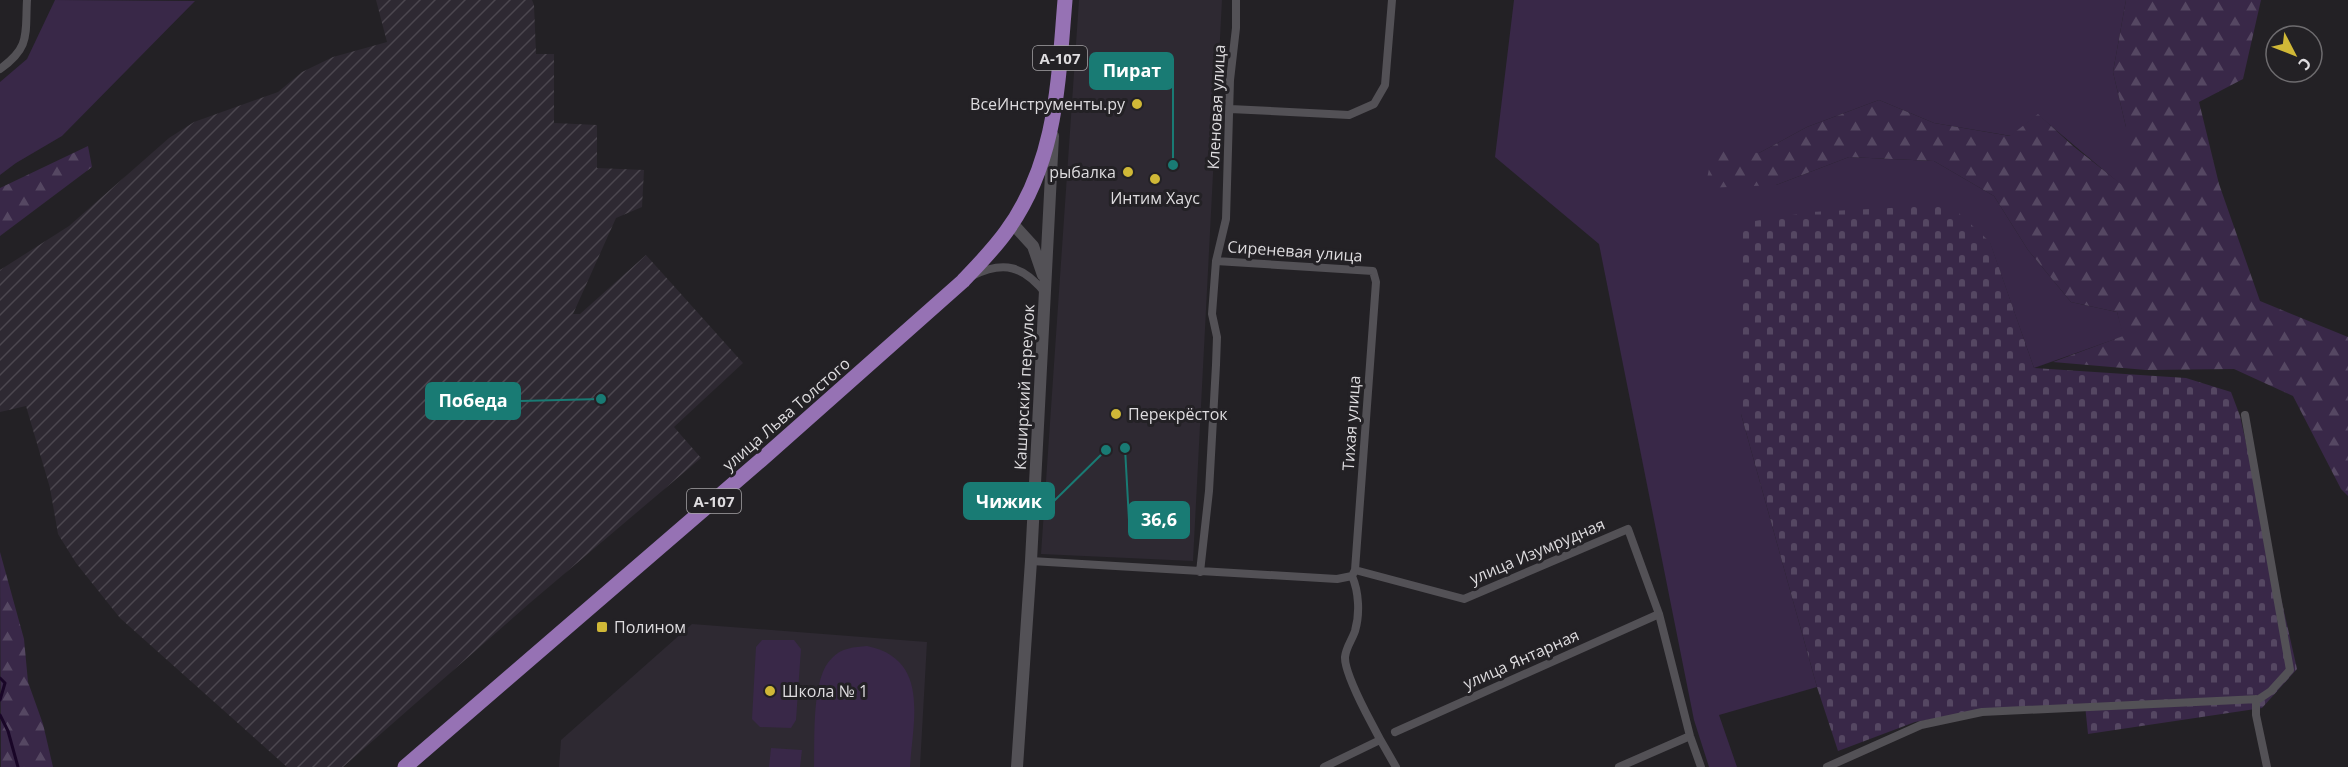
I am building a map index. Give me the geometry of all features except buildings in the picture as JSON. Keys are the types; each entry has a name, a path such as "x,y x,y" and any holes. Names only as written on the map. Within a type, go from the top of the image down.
{"highway":[{"name":"А-107","path":"1054,116 1065,0"},
{"name":"улица Льва Толстого","path":"405,767 761,460 963,281 1012,223 1039,171 1054,116"}],"main road":[{"name":"Каширский переулок","path":"1017,767 1031,561 1054,116"},
{"path":"1012,223 1033,246 1043,275 1046,294"}],"street":[{"path":"0,69 12,61 24,47 27,0"},
{"name":"Кленовая улица","path":"1200,572 1209,490 1216,365 1217,336 1212,314 1216,261 1226,219 1230,80 1236,28 1236,0"},
{"path":"1230,109 1342,115 1361,111 1374,104 1385,85 1392,0"},
{"name":"Сиреневая улица","path":"1216,261 1373,271"},
{"path":"963,281 995,268 1008,267 1021,270 1031,277 1046,294"},
{"name":"Тихая улица","path":"1373,271 1376,282 1354,573 1358,616 1345,659 1348,672 1380,740"},
{"path":"1827,767 1921,725 1982,712 2256,699 2271,691 2290,670 2244,416"},
{"name":"улица Изумрудная","path":"1354,573 1464,598 1628,529 1659,614 1690,736 1701,767"},
{"path":"1031,561 1337,579 1354,573"},
{"name":"улица Янтарная","path":"1395,732 1659,614"},
{"path":"2256,699 2256,715 2267,767"},
{"path":"1619,767 1690,736"},
{"path":"1324,767 1380,740 1396,767"}],"shaded area":[{"path":"376,0 532,0 536,54 554,54 554,123 597,125 597,168 644,170 642,207 616,218 573,314 580,314 646,255 743,363 674,427 701,458 531,602 343,767 287,767 120,618 76,563 58,534 50,488 26,406 0,412 0,270 69,226 169,138 194,122 278,92 302,72 333,57 387,42"},
{"path":"1079,0 1222,0 1193,561 1041,554"},
{"name":"Школа № 1","path":"692,624 927,642 920,767 559,767 561,740"}],"green space":[{"path":"55,0 195,1 62,136 0,175 0,82 27,59"},
{"path":"1514,0 2126,0 2113,72 2126,127 2126,189 2038,115 2011,136 1934,123 1879,100 1807,127 1759,153 1776,185 1849,157 1934,161 1994,196 2028,250 2071,302 2117,312 2124,336 2034,368 1990,243 1741,414 1817,687 1719,715 1737,767 1709,767 1694,720 1599,244 1495,157"},
{"path":"2126,0 2261,0 2243,79 2199,102 2219,184 2260,301 2348,337 2348,496 2341,489 2293,396 2234,369 2146,370 2053,362 2123,336 2117,312 2071,302 2028,250 1994,196 1934,161 1849,157 1776,185 1705,188 1713,150 1759,153 1807,127 1879,100 1934,123 2010,136 2038,114 2073,146 2126,188 2126,127 2113,72"},
{"path":"88,146 92,167 0,236 0,188"},
{"path":"1950,205 1990,242 2034,368 2186,378 2231,392 2240,416 2297,669 2262,708 2088,734 2085,705 1988,709 1915,722 1838,751 1817,687 1741,414 1742,223 1811,212"},
{"path":"0,552 24,639 28,682 43,724 53,767 1,767"},
{"path":"762,640 794,640 801,649 796,720 791,728 760,727 752,719 756,647"},
{"path":"867,646 887,653 901,664 909,677 914,711 910,767 814,767 817,693 825,667 839,652"},
{"path":"771,748 802,750 800,767 769,767"}],"waterway":[{"path":"0,678 5,683 0,700"},
{"path":"0,715 8,731 18,767"}],"place":[{"name":"ВсеИнструменты.ру","path":"1137,104"},
{"name":"Пират","path":"1173,165"},
{"name":"рыбалка","path":"1128,172"},
{"name":"Интим Хаус","path":"1155,179"},
{"name":"Победа","path":"601,399"},
{"name":"Перекрёсток","path":"1116,414"},
{"name":"36,6","path":"1125,448"},
{"name":"Чижик","path":"1106,450"},
{"name":"Полином","path":"602,627"},
{"name":"Школа № 1","path":"770,691"}]}
